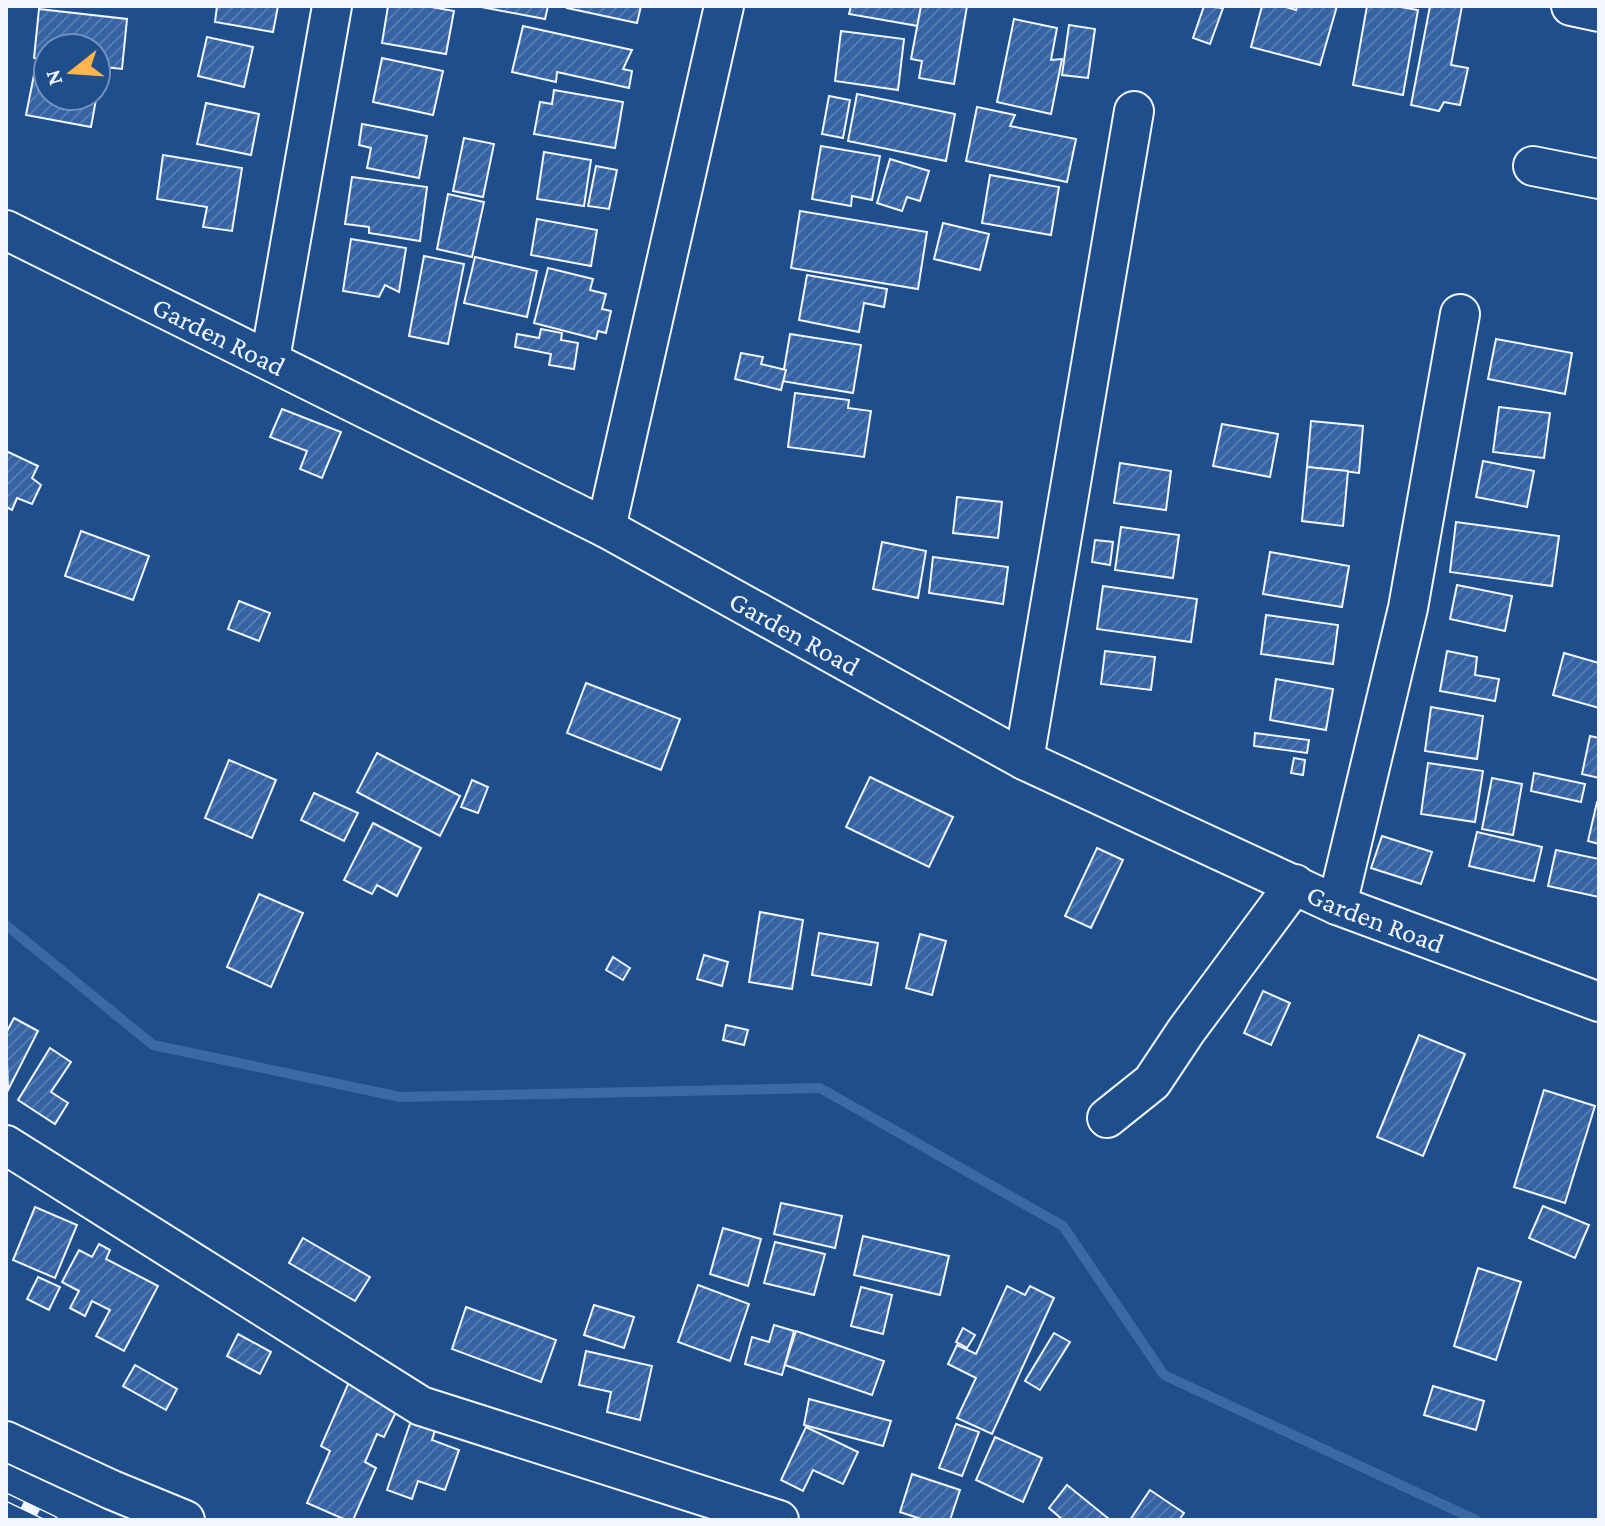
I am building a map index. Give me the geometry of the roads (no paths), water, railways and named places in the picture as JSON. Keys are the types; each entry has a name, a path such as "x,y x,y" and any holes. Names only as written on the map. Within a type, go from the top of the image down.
{"street":[{"path":"270,359 332,6"},
{"path":"606,528 724,6"},
{"path":"1571,6 1599,12"},
{"path":"1024,760 1134,111"},
{"path":"1533,166 1599,179"},
{"name":"Garden Road","path":"6,230 606,528 1024,760 1337,905 1599,1002"},
{"path":"1337,905 1408,608 1460,314"},
{"path":"1107,1118 1152,1082 1295,884"},
{"path":"6,1145 421,1406 779,1520"},
{"path":"6,1441 185,1520"}],"waterway":[{"path":"6,925 153,1045 400,1097 820,1088 1063,1226 1164,1375 1476,1520"}],"railway":[{"path":"6,1497 54,1520"}]}
